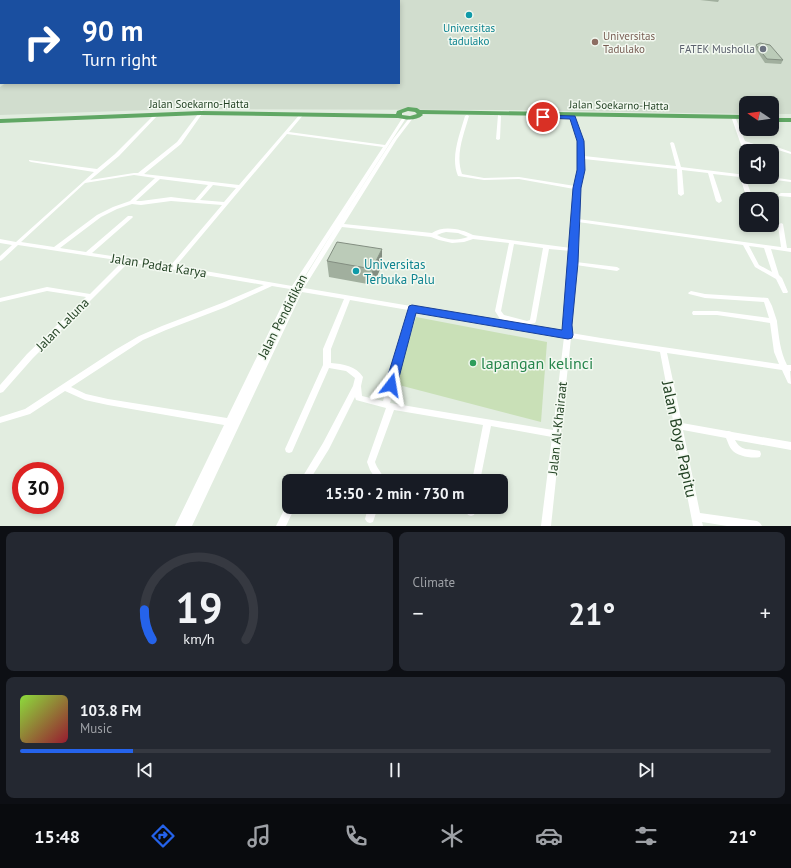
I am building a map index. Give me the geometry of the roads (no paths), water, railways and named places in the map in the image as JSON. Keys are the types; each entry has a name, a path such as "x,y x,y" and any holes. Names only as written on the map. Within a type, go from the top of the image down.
{"main road":[{"path":"403,116 408,109 420,113"},
{"name":"Jalan Soekarno-Hatta","path":"0,118 202,112 403,116"},
{"name":"Jalan Soekarno-Hatta","path":"0,121 202,112 403,116"},
{"name":"Jalan Soekarno-Hatta","path":"420,113 467,116 739,119"},
{"name":"Jalan Soekarno-Hatta","path":"420,113 739,118"},
{"path":"403,116 420,113"},
{"path":"779,119 791,119"}],"street":[{"path":"139,175 179,143 202,112"},
{"path":"0,259 84,182 134,139 157,114"},
{"path":"172,267 288,133 302,114"},
{"name":"Jalan Pendidikan","path":"180,526 229,422 298,288 403,116"},
{"name":"Jalan Pendidikan","path":"187,526 298,288 395,139 403,116"},
{"path":"467,116 459,147 458,166 460,175 484,179 519,178 577,188"},
{"path":"498,139 499,116"},
{"name":"Jalan Al-Khairaat","path":"546,526 568,335 567,325 574,250 577,188 582,157 581,141 572,117"},
{"path":"734,119 742,142 753,146 775,148 783,152 791,153"},
{"path":"288,133 385,146"},
{"path":"672,143 679,168 681,194"},
{"path":"582,157 739,175"},
{"path":"31,161 98,171"},
{"path":"710,172 719,201"},
{"path":"84,182 127,175 139,175 240,187"},
{"path":"56,249 99,216 132,202 158,178"},
{"path":"779,179 791,181"},
{"path":"197,200 211,184"},
{"path":"781,195 791,195"},
{"path":"132,202 141,203 171,199 197,200 226,204"},
{"path":"88,254 130,217"},
{"path":"575,220 746,245 791,250"},
{"path":"340,225 433,234 440,239 455,241 464,241 472,237 574,250"},
{"path":"781,225 784,249"},
{"name":"Jalan Padat Karya","path":"0,241 172,267 663,351 791,368"},
{"path":"512,242 498,311 502,317 527,323 533,321 546,247"},
{"path":"746,245 758,266 776,275"},
{"path":"767,247 776,275 779,278 785,292"},
{"name":"Jalan Laluna","path":"0,390 30,356 128,260"},
{"path":"573,263 617,269"},
{"path":"0,420 27,412 46,398 65,388 141,338 224,306 272,284"},
{"path":"0,300 48,289 90,296"},
{"path":"691,293 705,296 766,300 771,308 778,352 783,367 791,381"},
{"path":"289,450 327,365 327,349 348,297"},
{"path":"378,474 372,467 371,462 388,405 412,309"},
{"path":"695,313 717,313 774,321"},
{"name":"Jalan Boya Papitu","path":"663,351 697,522"},
{"path":"308,474 326,446 357,386 359,377 350,369 327,365"},
{"path":"357,386 359,398 388,405 557,434"},
{"path":"65,388 85,397 229,422"},
{"path":"477,474 488,422"},
{"path":"677,426 791,446"},
{"path":"729,434 733,447 736,450 756,454"},
{"path":"281,526 287,514"},
{"path":"370,519 372,514"},
{"path":"697,522 757,526"}],"place":[{"name":"Universitas tadulako","path":"469,15"},
{"name":"Universitas Tadulako","path":"595,42"},
{"name":"FATEK Musholla","path":"763,49"},
{"name":"Universitas Terbuka Palu","path":"356,271"},
{"name":"lapangan kelinci","path":"473,363"}]}
